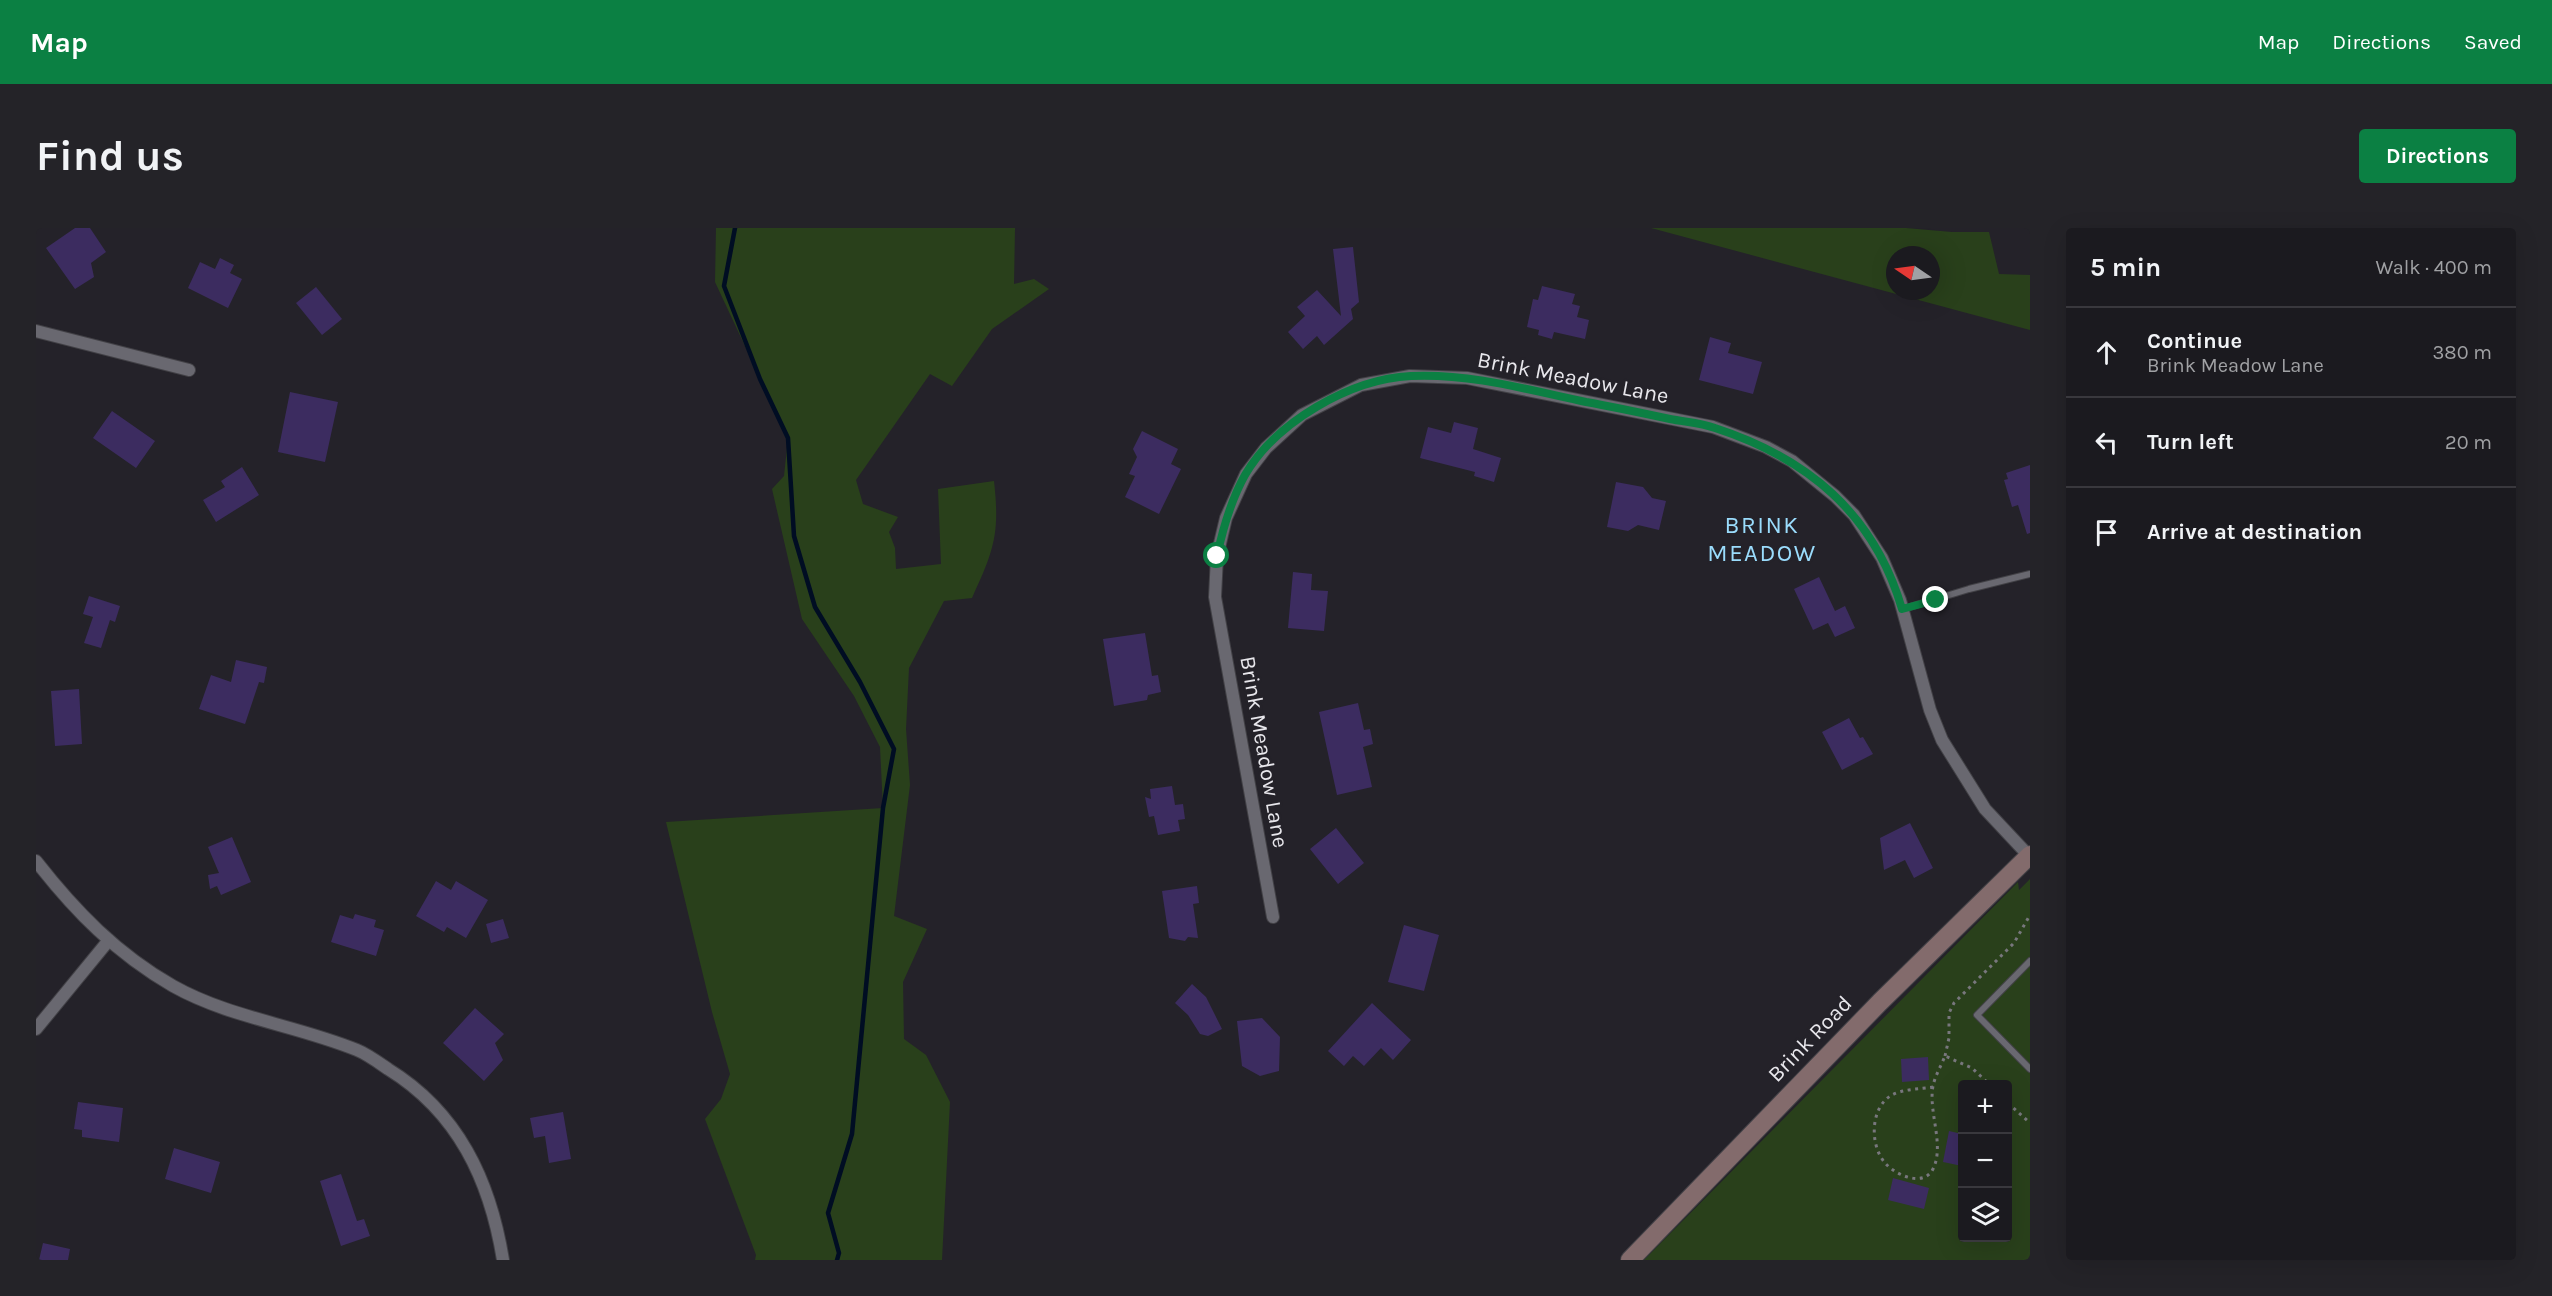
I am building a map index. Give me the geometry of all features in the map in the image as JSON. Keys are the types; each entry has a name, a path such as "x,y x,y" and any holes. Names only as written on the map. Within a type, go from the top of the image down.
{"main road":[{"name":"Brink Road","path":"1630,1260 1880,1002 2029,856"}],"street":[{"path":"36,331 189,370"},
{"name":"Brink Meadow Lane","path":"1273,917 1215,597 1217,556 1226,518 1246,474 1266,448 1302,414 1361,385 1410,376 1467,378 1713,427 1766,447 1792,461 1835,496 1854,515 1882,558 1902,609 1930,710 1942,740 1985,809 2029,856"},
{"path":"36,861 68,903 134,961 173,986 217,1007 358,1050 406,1080 440,1111 457,1133 483,1180 496,1221 503,1260"},
{"path":"36,1029 109,940"}],"lane":[{"path":"1902,609 2030,574"},
{"path":"2030,961 1977,1015 2030,1069"}],"path":[{"path":"1933,1088 1894,1094 1883,1101 1877,1110 1875,1137 1879,1152 1886,1164 1910,1179 1922,1179 1930,1174 1934,1166 1936,1154 1933,1088 1949,1038 1948,1013 1954,1003 2014,943 2030,915"},
{"path":"1945,1056 1972,1068 1985,1080"},
{"path":"2012,1107 2030,1123"}],"green space":[{"path":"716,228 1015,228 1014,284 1034,279 1049,289 992,329 952,386 930,374 856,480 863,504 898,517 889,532 895,548 896,569 941,564 938,489 994,481 996,499 995,529 990,554 972,598 944,601 909,668 906,729 910,785 894,916 927,929 903,982 904,1039 926,1055 950,1102 942,1260 755,1260 756,1255 705,1119 721,1099 730,1074 712,1012 666,822 883,808 880,747 854,696 802,619 772,489 784,476 788,438 715,282"},
{"path":"1651,228 1906,228 1989,232 1999,274 2030,275 2030,330 1919,300 1940,300 1940,246 1886,246 1886,291"},
{"path":"2030,879 2030,1260 1644,1260 2018,882 2019,890"}],"building":[{"path":"75,228 90,228 106,252 91,263 94,277 75,289 46,248"},
{"path":"1353,247 1359,302 1351,309 1353,319 1324,345 1317,336 1303,349 1288,332 1305,316 1297,307 1317,290 1341,316 1333,249"},
{"path":"220,258 234,265 230,273 242,279 228,308 188,288 200,262 215,269"},
{"path":"1542,286 1575,294 1572,304 1580,306 1577,317 1589,320 1585,339 1554,332 1552,339 1538,335 1539,330 1527,327 1533,299 1538,300"},
{"path":"316,287 342,319 322,335 296,303"},
{"path":"1710,337 1731,343 1728,353 1762,362 1753,394 1699,380"},
{"path":"290,392 338,402 325,462 278,452"},
{"path":"112,411 155,441 136,468 93,438"},
{"path":"1454,422 1478,428 1473,449 1501,458 1494,482 1474,476 1475,472 1420,458 1428,427 1451,433"},
{"path":"1142,431 1178,449 1171,464 1181,469 1159,514 1125,497 1135,476 1129,474 1137,457 1133,449"},
{"path":"2030,465 2030,533 2027,534 2018,505 2012,507 2004,480 2008,479 2006,473"},
{"path":"242,467 259,495 216,522 203,500 225,487 221,481"},
{"path":"1616,482 1643,487 1652,498 1666,501 1659,530 1638,525 1628,531 1607,527"},
{"path":"1293,572 1312,574 1311,590 1328,591 1324,631 1288,628"},
{"path":"1819,577 1835,611 1845,606 1855,628 1835,637 1828,623 1813,630 1794,589"},
{"path":"89,596 120,606 115,622 110,620 101,648 84,643 93,617 83,614"},
{"path":"1145,633 1152,676 1158,675 1161,692 1148,695 1147,700 1114,706 1103,639"},
{"path":"236,660 267,667 264,683 259,682 245,724 199,709 211,675 231,682"},
{"path":"79,689 82,744 55,746 51,691"},
{"path":"1358,703 1364,730 1370,729 1373,744 1363,747 1372,787 1337,795 1319,712"},
{"path":"1849,718 1860,738 1863,737 1873,754 1842,770 1822,732"},
{"path":"1172,786 1175,805 1183,804 1185,819 1178,820 1180,831 1158,835 1154,816 1149,817 1145,797 1151,799 1150,789"},
{"path":"1910,823 1933,868 1914,878 1905,860 1884,870 1880,838"},
{"path":"1336,828 1364,863 1338,884 1310,849"},
{"path":"232,837 251,882 221,895 217,886 210,889 208,875 219,873 208,847"},
{"path":"436,881 451,890 456,881 488,900 466,938 447,927 444,932 416,916"},
{"path":"1197,886 1199,903 1193,904 1198,938 1188,937 1185,941 1169,938 1162,891"},
{"path":"355,914 376,920 374,927 384,930 376,956 331,942 340,915 353,919"},
{"path":"503,919 509,938 491,943 486,924"},
{"path":"1404,925 1439,935 1424,991 1388,982"},
{"path":"1192,984 1206,997 1222,1029 1208,1036 1200,1034 1188,1015 1175,1003"},
{"path":"1372,1003 1411,1040 1393,1060 1381,1048 1364,1066 1353,1056 1344,1066 1328,1051"},
{"path":"475,1008 504,1034 495,1043 503,1060 484,1081 443,1043"},
{"path":"1262,1018 1280,1037 1279,1071 1260,1076 1242,1066 1237,1021"},
{"path":"1928,1057 1929,1080 1902,1082 1901,1059"},
{"path":"78,1102 123,1108 119,1142 82,1137 82,1130 74,1129"},
{"path":"563,1112 571,1159 549,1163 545,1136 534,1138 530,1118"},
{"path":"1949,1131 1958,1133 1958,1165 1943,1162"},
{"path":"174,1148 220,1162 211,1193 165,1179"},
{"path":"341,1174 357,1221 364,1219 370,1236 341,1246 320,1181"},
{"path":"1893,1178 1929,1188 1924,1209 1888,1200"},
{"path":"43,1243 70,1249 68,1260 39,1260"}],"waterway":[{"path":"735,228 724,286 760,379 788,438 794,536 815,607 860,682 894,749 883,808 852,1134 828,1213 839,1253 837,1260"}],"district":[{"name":"BRINK MEADOW","path":"1762,539"}],"route":[{"path":"1217,556 1226,518 1246,474 1266,448 1302,414 1361,385 1410,376 1467,378 1713,427 1766,447 1792,461 1835,496 1854,515 1882,558 1902,609 1936,600"}]}
